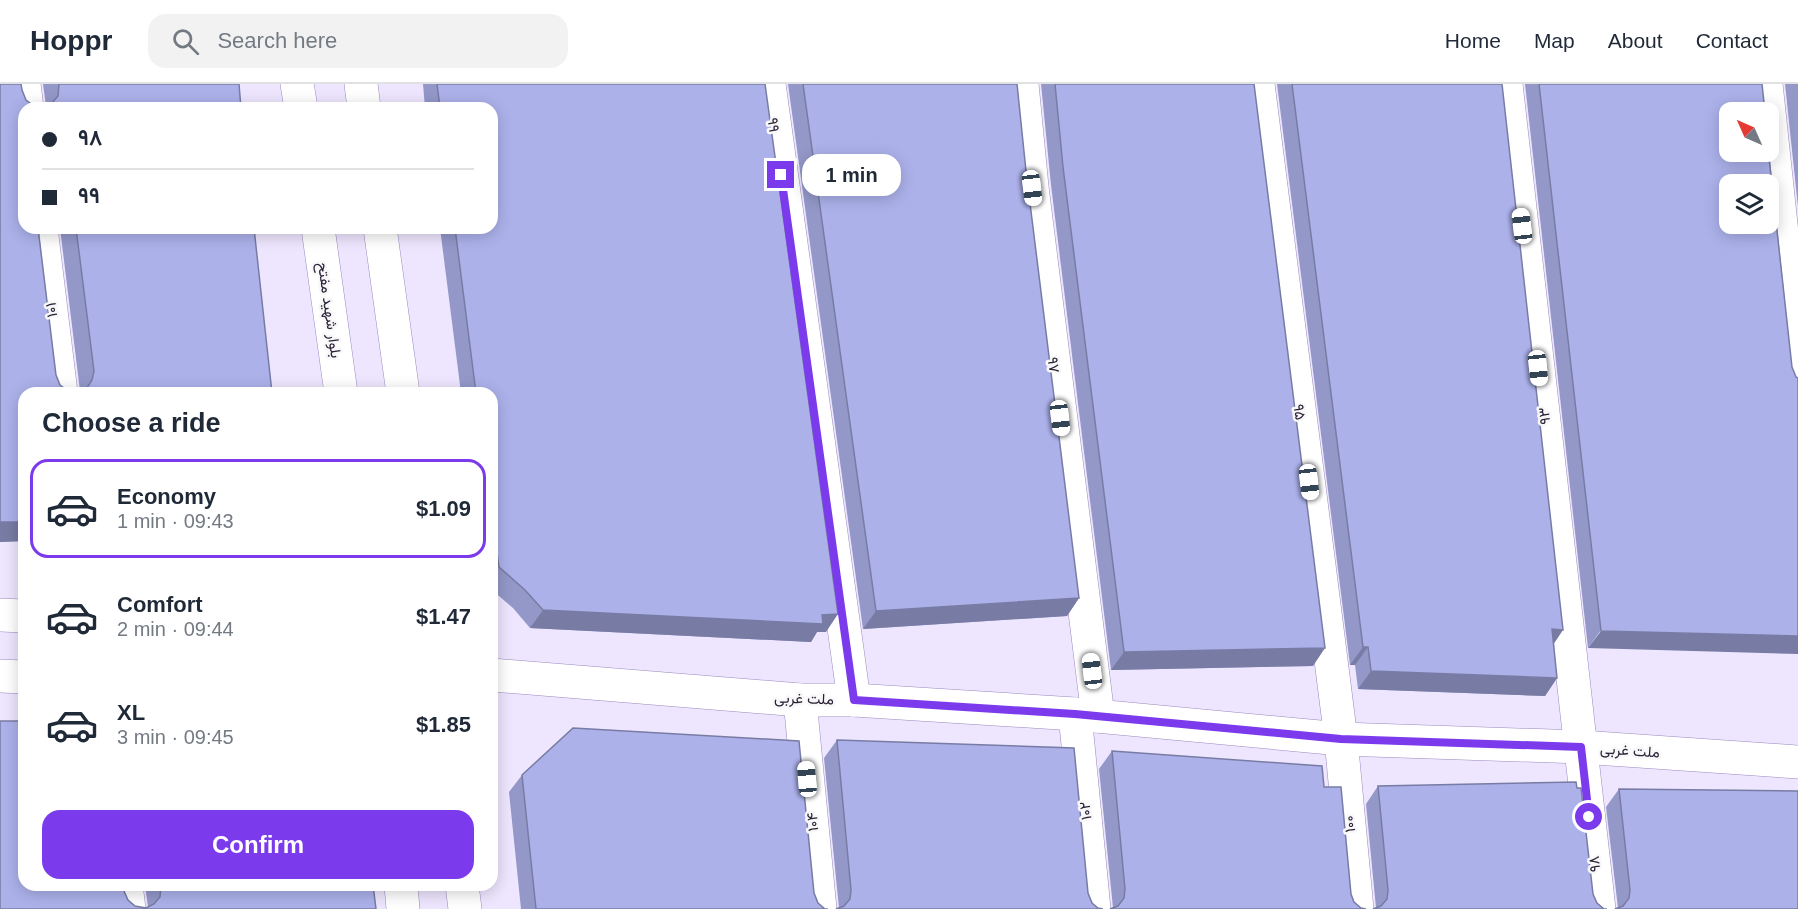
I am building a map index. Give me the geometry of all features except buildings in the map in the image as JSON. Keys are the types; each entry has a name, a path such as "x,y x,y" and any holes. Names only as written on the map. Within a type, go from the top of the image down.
{"street":[{"path":"24,84 26,102"},
{"path":"297,84 300,102"},
{"path":"361,84 363,102"},
{"name":"۹۹","path":"769,84 854,700"},
{"name":"۹۷","path":"1022,84 1087,715"},
{"name":"۹۵","path":"1258,84 1341,739"},
{"name":"۹۳","path":"1506,84 1581,747"},
{"path":"1766,84 1798,384"},
{"name":"۱۰۱","path":"42,234 60,387"},
{"name":"بلوار شهید مفتح","path":"319,234 340,387"},
{"path":"381,234 402,387"},
{"path":"0,615 18,616"},
{"name":"ملت غربی","path":"498,675 800,700 854,700 1087,715 1341,739 1581,747 1798,762"},
{"path":"0,676 18,677"},
{"name":"۱۰۴","path":"800,700 820,909"},
{"name":"۱۰۲","path":"1087,715 1094,909"},
{"name":"۱۰۰","path":"1341,739 1357,909"},
{"name":"۹۸","path":"1581,747 1599,909"},
{"path":"127,891 129,909"},
{"path":"402,891 403,909"},
{"path":"463,891 465,909"}],"route":[{"path":"781,175 854,700 1075,714 1341,739 1581,747 1589,817"}]}
